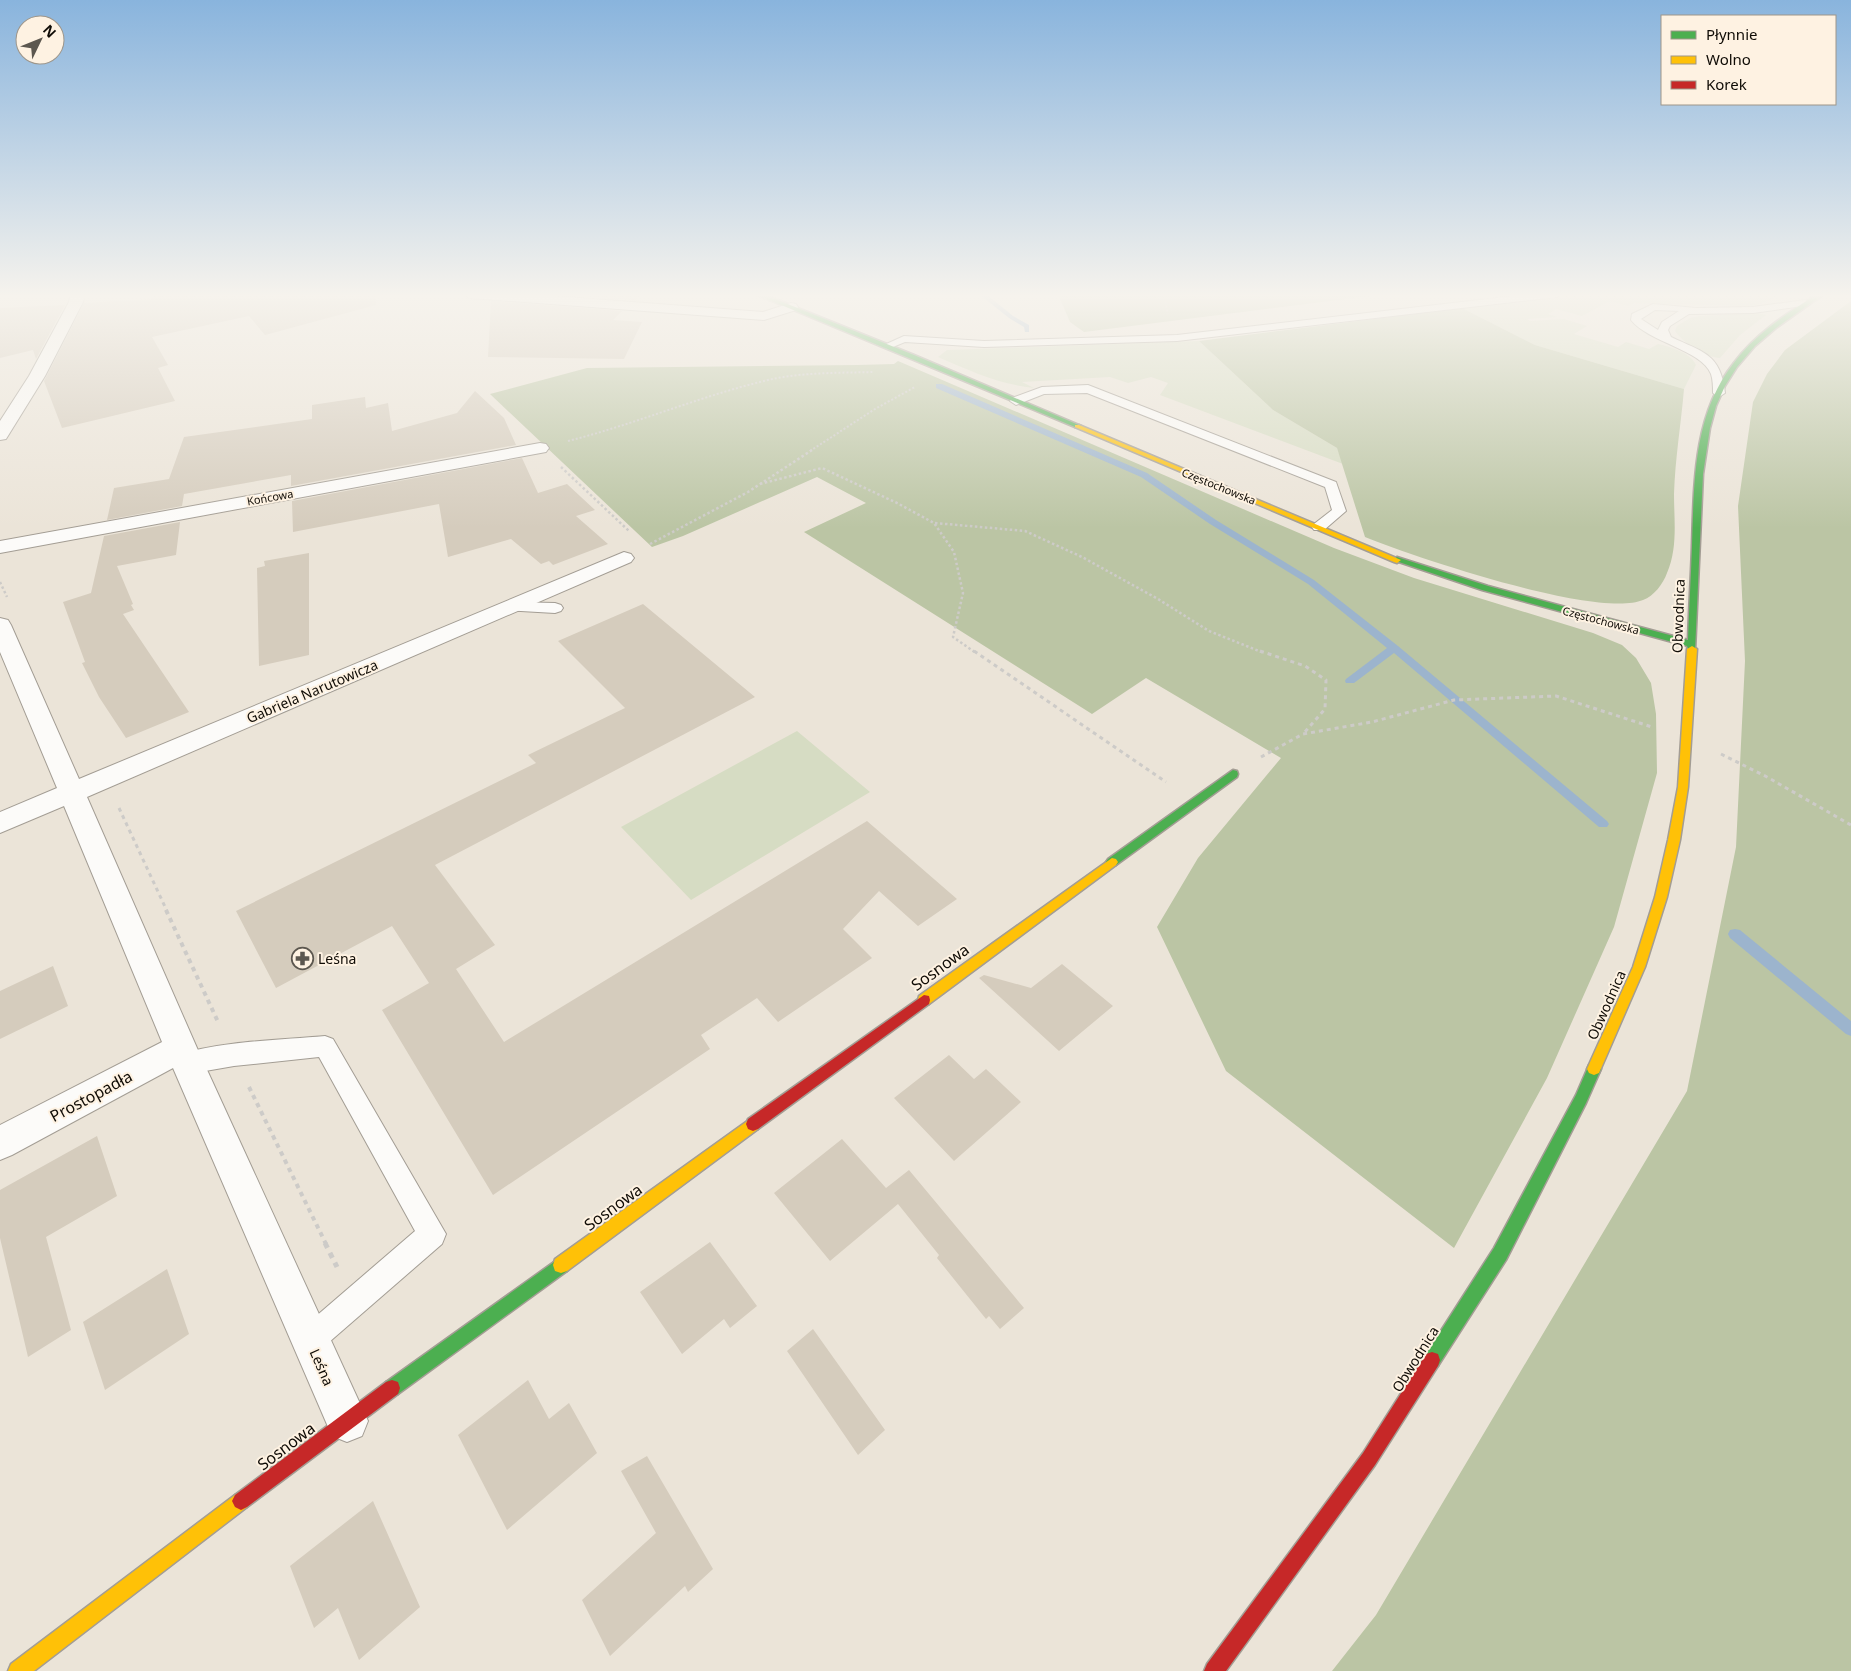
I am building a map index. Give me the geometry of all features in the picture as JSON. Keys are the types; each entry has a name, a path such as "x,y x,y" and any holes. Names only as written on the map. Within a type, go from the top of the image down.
{"street":[{"path":"0,435 39,372"},
{"name":"Częstochowska","path":"949,372 1403,562 1485,588 1691,644"},
{"name":"Obwodnica","path":"1214,1671 1370,1459 1500,1254 1581,1099 1639,967 1661,897 1676,832 1683,788 1700,465 1708,422 1719,393 1730,372"},
{"name":"Końcowa","path":"0,546 540,448"},
{"name":"Gabriela Narutowicza","path":"0,823 624,558"},
{"name":"Leśna","path":"0,625 185,1056 346,1421"},
{"name":"Sosnowa","path":"18,1671 346,1421 1233,774"},
{"name":"Prostopadła","path":"0,1143 185,1056"}],"lane":[{"path":"1716,372 1719,393"},
{"path":"1016,401 1042,390 1088,389 1331,485 1338,511 1319,527"},
{"path":"510,607 555,608"},
{"path":"185,1056 234,1055 325,1046 432,1234 310,1340"}],"path":[{"path":"540,448 593,436 680,406 770,380 808,375 870,372"},
{"path":"894,372 912,376 923,372"},
{"path":"624,558 647,548 653,541 702,517 760,484 834,434 855,423 877,406 915,387 912,376"},
{"path":"540,448 647,548"},
{"path":"760,484 822,468 897,503 934,523 1025,532 1082,557 1209,631 1241,645 1305,666 1326,680 1325,709 1303,734"},
{"path":"934,523 954,552 963,593 953,637 1195,801"},
{"path":"0,582 8,600"},
{"path":"1233,774 1270,750 1303,734 1372,722 1454,700 1556,696 1687,738 1767,777 1851,825"},
{"path":"106,779 234,1055 354,1302"}],"green space":[{"path":"572,372 924,372 1334,548 1414,578 1593,633 1622,645 1636,658 1651,683 1656,714 1657,773 1614,927 1547,1078 1454,1248 1226,1071 1157,927 1198,858 1281,758 1146,678 1092,714 804,532 866,503 817,477 683,536 652,547 490,394"},
{"path":"973,372 1232,372 1273,410 1337,448 1343,464 1160,395 1168,383 1151,377 1128,383 1110,377 1022,382 1034,388 1008,383"},
{"path":"1232,372 1626,372 1684,389 1674,494 1675,534 1673,554 1667,573 1658,589 1643,600 1620,604 1587,601 1548,594 1463,571 1365,537 1337,448 1273,410"},
{"path":"1626,372 1693,372 1684,389"},
{"path":"1769,372 1851,372 1851,1671 1332,1671 1376,1615 1687,1091 1736,847 1745,661 1738,506 1753,402"},
{"path":"797,731 870,792 691,900 621,827"}],"building":[{"path":"49,372 160,372 175,401 62,428 44,381"},
{"path":"475,391 504,418 516,445 291,486 291,475 184,494 182,506 107,520 114,488 169,479 184,437 312,419 312,405 365,397 366,408 388,403 392,431 457,413"},
{"path":"522,458 538,493 567,484 595,510 576,516 608,544 553,565 549,561 541,564 511,539 448,557 439,504 293,532 292,501"},
{"path":"180,522 176,555 117,566 134,610 123,614 189,712 126,738 99,697 82,663 85,662 63,602 91,593 104,536"},
{"path":"309,553 309,655 259,666 257,568 265,566 264,561"},
{"path":"643,604 755,697 435,865 495,945 456,969 504,1042 867,821 957,899 918,926 879,891 843,929 872,958 778,1022 757,998 701,1035 710,1049 493,1195 382,1010 429,983 392,926 276,988 236,911 536,763 528,755 625,708 558,641"},
{"path":"1062,964 1113,1006 1059,1051 979,978 984,975 1031,988"},
{"path":"53,966 68,1006 0,1039 0,991"},
{"path":"949,1055 974,1079 986,1069 1021,1102 954,1161 894,1098"},
{"path":"97,1136 117,1196 46,1237 71,1330 28,1357 0,1238 0,1190"},
{"path":"842,1139 886,1188 909,1170 1024,1308 1000,1329 989,1316 986,1319 937,1258 939,1255 898,1204 830,1261 774,1193"},
{"path":"710,1242 757,1306 730,1328 724,1319 682,1354 640,1292"},
{"path":"167,1269 189,1334 105,1390 83,1322"},
{"path":"813,1329 885,1430 858,1455 787,1351"},
{"path":"528,1380 549,1419 569,1403 597,1453 507,1530 458,1435"},
{"path":"647,1456 713,1569 688,1592 685,1586 610,1656 582,1600 656,1533 621,1471"},
{"path":"373,1501 420,1607 359,1660 338,1608 314,1628 290,1566"}],"waterway":[{"path":"939,386 1144,475 1213,522 1311,582 1394,648"},
{"path":"1350,681 1394,648"},
{"path":"1394,648 1603,824"},
{"path":"1735,934 1851,1030"}],"traffic: fast":[{"path":"950,372 1077,426"},
{"path":"1692,649 1699,474 1702,451 1706,428 1713,406 1730,372"},
{"path":"1397,560 1485,588 1691,644"},
{"path":"1112,862 1233,774"},
{"path":"1432,1360 1500,1254 1581,1099 1594,1069"},
{"path":"392,1388 561,1265"}],"traffic: slow":[{"path":"1077,426 1397,560"},
{"path":"1594,1069 1639,967 1661,897 1674,840 1683,787 1692,649"},
{"path":"924,1000 1112,862"},
{"path":"561,1265 753,1124"},
{"path":"18,1671 241,1501"}],"traffic: jam":[{"path":"753,1124 924,1000"},
{"path":"1214,1671 1369,1459 1432,1360"},
{"path":"241,1501 392,1388"}],"place":[{"name":"Leśna","path":"302,958"}]}
